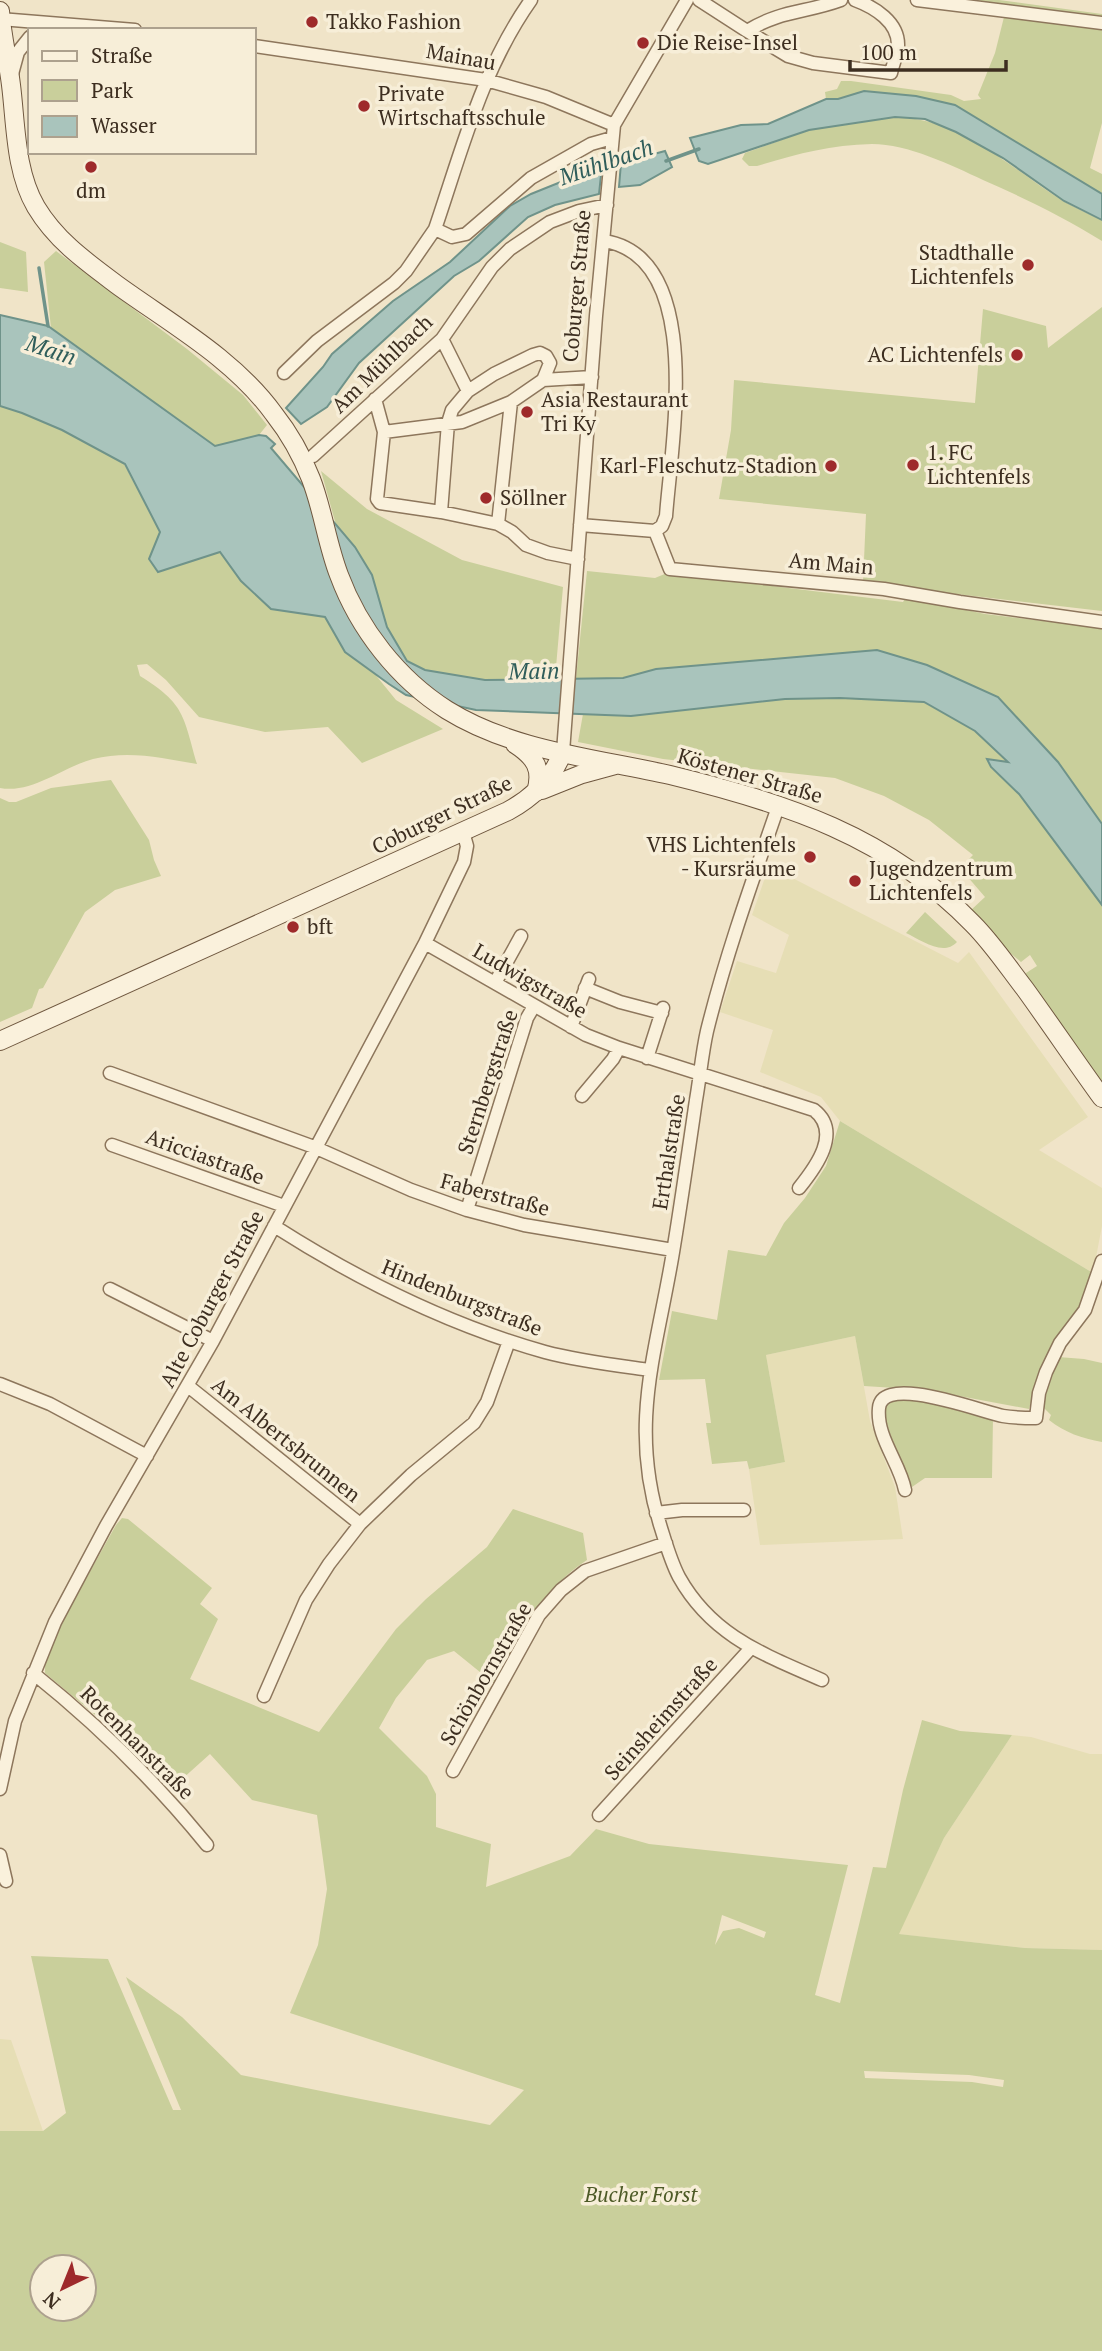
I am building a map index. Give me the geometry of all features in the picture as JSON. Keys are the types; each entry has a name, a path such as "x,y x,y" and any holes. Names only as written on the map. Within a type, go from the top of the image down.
{"street":[{"path":"284,373 317,341 400,277 416,258 435,229 486,80 512,26 531,0"},
{"name":"Coburger Straße","path":"0,1041 508,811 536,792 552,775 563,752 565,731 613,132 687,0"},
{"path":"699,0 788,56 813,63 891,73 898,44 895,33 878,10 855,0"},
{"path":"747,32 764,21 789,12 819,8 841,0"},
{"path":"917,0 1102,23"},
{"path":"0,11 22,170 31,198 53,231 81,258 217,356 259,395 282,425 306,466 316,492 338,574 365,626 391,661 425,694 450,712 499,735 529,754 537,765 539,781 536,792"},
{"path":"0,20 44,27 74,28"},
{"path":"10,81 18,52 28,40"},
{"name":"Mainau","path":"256,46 486,80 546,97 613,132"},
{"path":"435,229 452,236 466,234 531,178 613,132"},
{"name":"Am Mühlbach","path":"313,456 442,339 492,267 510,249 550,222 608,201"},
{"path":"580,525 654,531 662,526 666,516 677,363 669,311 663,291 637,254 617,243 604,242"},
{"path":"442,339 467,391"},
{"path":"441,512 448,423 452,410 467,391 494,374 540,353 546,356 550,363 543,380"},
{"path":"384,432 462,422 510,402 543,380 592,377"},
{"path":"375,399 384,432 377,499 380,503 498,524 526,545 578,559"},
{"path":"498,524 510,402"},
{"name":"Am Main","path":"654,531 670,569 884,589 1102,622"},
{"name":"Köstener Straße","path":"499,735 779,804 817,818 866,842 927,883 975,925 1102,1098"},
{"name":"Köstener Straße","path":"536,792 617,764"},
{"name":"Erthalstraße","path":"779,804 732,944 706,1034 673,1250 650,1370 644,1419 645,1450 656,1513 677,1574 708,1618 751,1648 822,1680"},
{"name":"Alte Coburger Straße","path":"0,1789 15,1721 55,1622 106,1526 213,1341 425,943 464,862 467,846 463,832"},
{"path":"495,983 521,936"},
{"name":"Ludwigstraße","path":"425,943 571,1027 619,1048 814,1110 823,1117 827,1134 822,1152 799,1188"},
{"path":"571,1027 587,984 631,1005 663,1009 647,1058"},
{"name":"Sternbergstraße","path":"467,1210 499,1102 527,1018 534,1006"},
{"path":"582,1096 619,1048"},
{"name":"Faberstraße","path":"110,1073 314,1147 411,1191 467,1210 524,1225 673,1250"},
{"name":"Aricciastraße","path":"112,1145 284,1206"},
{"name":"Hindenburgstraße","path":"274,1226 384,1289 509,1341 594,1363 650,1370"},
{"path":"905,1490 881,1425 879,1406 882,1398 890,1393 904,1393 1005,1416 1035,1419 1046,1372 1060,1343 1085,1310 1102,1261"},
{"path":"110,1289 213,1341"},
{"path":"264,1696 306,1600 329,1564 360,1524 411,1475 474,1423 487,1402 509,1341"},
{"path":"0,1384 50,1404 147,1456"},
{"name":"Am Albertsbrunnen","path":"188,1386 360,1524"},
{"path":"656,1513 682,1510 744,1510"},
{"name":"Schönbornstraße","path":"453,1771 539,1615 561,1590 585,1571 666,1543"},
{"name":"Seinsheimstraße","path":"598,1815 751,1648"},
{"name":"Rotenhanstraße","path":"33,1673 115,1743 165,1794 207,1845"},
{"path":"0,1855 6,1881"}],"shaded area":[{"path":"769,866 958,963 969,952 1088,1117 1039,1150 1102,1188 1102,1226 1093,1273 840,1121 821,1097 760,1072 773,1030 720,1012 737,961 776,973 789,935 752,915"},
{"path":"855,1336 870,1421 895,1487 903,1539 760,1545 749,1469 785,1462 766,1355"},
{"path":"1012,1735 1031,1737 1090,1754 1102,1754 1102,1950 1025,1948 898,1934 944,1838"},
{"path":"0,2039 11,2040 43,2131 0,2131"}],"green space":[{"path":"958,0 999,0 1102,14 1102,20"},
{"path":"1004,17 1102,28 1102,123 1090,168 1102,174 1102,194 955,105 916,96 864,91 838,99 826,99 825,92 837,89 841,81 851,81 951,95 964,101 981,99 978,95 995,53"},
{"path":"895,117 942,126 984,147 1063,201 1102,220 1102,241 1014,194 915,151 872,144 827,148 757,166 749,166 742,159 745,153 809,130"},
{"path":"0,242 26,252 28,292 0,288"},
{"path":"56,251 187,349 243,395 267,425 259,435 215,447 51,328 44,262"},
{"name":"1. FC Lichtenfels","path":"1102,307 1102,611 863,583 866,514 719,499 731,430 734,380 975,403 983,309 1046,326 1048,348"},
{"path":"0,406 62,430 124,464 160,532 149,559 220,552 241,581 271,609 326,617 345,652 374,673 396,700 443,729 362,763 328,727 265,732 199,717 166,680 147,664 137,665 140,676 166,695 180,712 197,764 145,756 106,756 82,763 36,784 12,789 0,788"},
{"path":"321,471 367,509 462,560 563,587 556,667 549,679 485,680 425,670 407,661 387,627 372,575 355,547 336,525"},
{"path":"587,571 655,578 667,573 903,602 906,597 985,614 1102,628 1102,824 1058,762 998,697 927,665 877,650 656,669 623,678 576,678"},
{"path":"840,698 923,702 975,731 1010,763 987,759 991,768 1019,794 1102,905 1102,1089 1026,981 1026,973 1037,966 1030,955 1021,962 997,942 970,911 985,897 960,868 973,855 929,820 884,796 835,778 663,759 578,742 583,714 631,716 784,699"},
{"path":"111,780 149,840 161,876 115,890 85,912 43,988 39,989 32,1008 0,1022 0,798 16,802 51,788"},
{"path":"925,912 957,942 939,948 906,933"},
{"path":"840,1121 1093,1273 1083,1303 1052,1346 1040,1372 1029,1409 927,1390 864,1386 855,1336 766,1355 785,1462 749,1469 747,1461 712,1464 706,1423 711,1423 705,1379 659,1380 672,1311 717,1320 728,1250 766,1256 784,1223 826,1166"},
{"path":"1058,1357 1102,1363 1102,1442 1074,1434 1049,1420 1051,1415 1042,1406 1044,1392"},
{"path":"896,1397 930,1400 993,1418 992,1478 925,1478 912,1487 894,1449 883,1409 887,1401"},
{"name":"Bucher Forst","path":"513,1509 583,1533 587,1560 557,1585 533,1615 496,1685 454,1651 427,1660 396,1698 379,1728 427,1776 436,1794 436,1827 491,1844 486,1887 570,1856 596,1829 649,1844 848,1865 815,1995 840,2003 873,1867 886,1868 922,1720 960,1731 1012,1735 944,1838 899,1934 1025,1948 1102,1950 1102,2351 0,2351 0,2131 43,2131 66,2113 31,1956 108,1959 173,2110 181,2110 126,1977 182,2017 241,2075 490,2125 524,2090 290,2013 318,1945 327,1889 317,1815 252,1800 210,1754 171,1789 100,1719 45,1673 45,1659 64,1618 122,1518 128,1519 212,1588 200,1604 218,1619 190,1679 319,1732 396,1629 426,1599 487,1547","holes":["722,1915 766,1932 764,1938 739,1928 723,1931 715,1945","864,2071 969,2075 1004,2080 1003,2087 972,2082 865,2078"]}],"water":[{"path":"864,91 916,96 955,105 1102,194 1102,220 1064,201 1003,158 956,132 925,119 895,117 809,130 708,164 699,161 690,138 741,125 768,124 826,99 838,99"},
{"path":"665,151 672,167 640,185 619,187 621,163"},
{"path":"578,175 601,175 599,194 555,205 528,217 479,261 454,276 359,363 327,407 301,424 286,408 332,354 393,301 450,262 510,206 531,194"},
{"name":"Main","path":"0,315 48,326 215,446 259,435 266,436 275,444 271,448 355,547 372,575 387,627 407,661 425,670 485,680 623,678 656,669 877,650 927,665 998,697 1058,762 1102,824 1102,905 1019,794 991,767 987,759 1008,762 975,731 924,702 840,698 785,699 631,716 476,710 406,695 345,652 325,617 271,609 241,581 220,552 158,572 149,559 160,532 125,464 62,430 0,406"}],"waterway":[{"name":"Mühlbach","path":"666,161 699,149"},
{"name":"Main","path":"39,268 48,326"}],"place":[{"name":"Takko Fashion","path":"312,22"},
{"name":"Die Reise-Insel","path":"643,43"},
{"name":"Private Wirtschaftsschule","path":"364,106"},
{"name":"dm","path":"91,167"},
{"name":"Stadthalle Lichtenfels","path":"1028,265"},
{"name":"AC Lichtenfels","path":"1017,355"},
{"name":"Asia Restaurant Tri Ky","path":"527,412"},
{"name":"1. FC Lichtenfels","path":"913,465"},
{"name":"Karl-Fleschutz-Stadion","path":"831,466"},
{"name":"Söllner","path":"486,498"},
{"name":"VHS Lichtenfels - Kursräume","path":"810,857"},
{"name":"Jugendzentrum Lichtenfels","path":"855,881"},
{"name":"bft","path":"293,927"}]}
